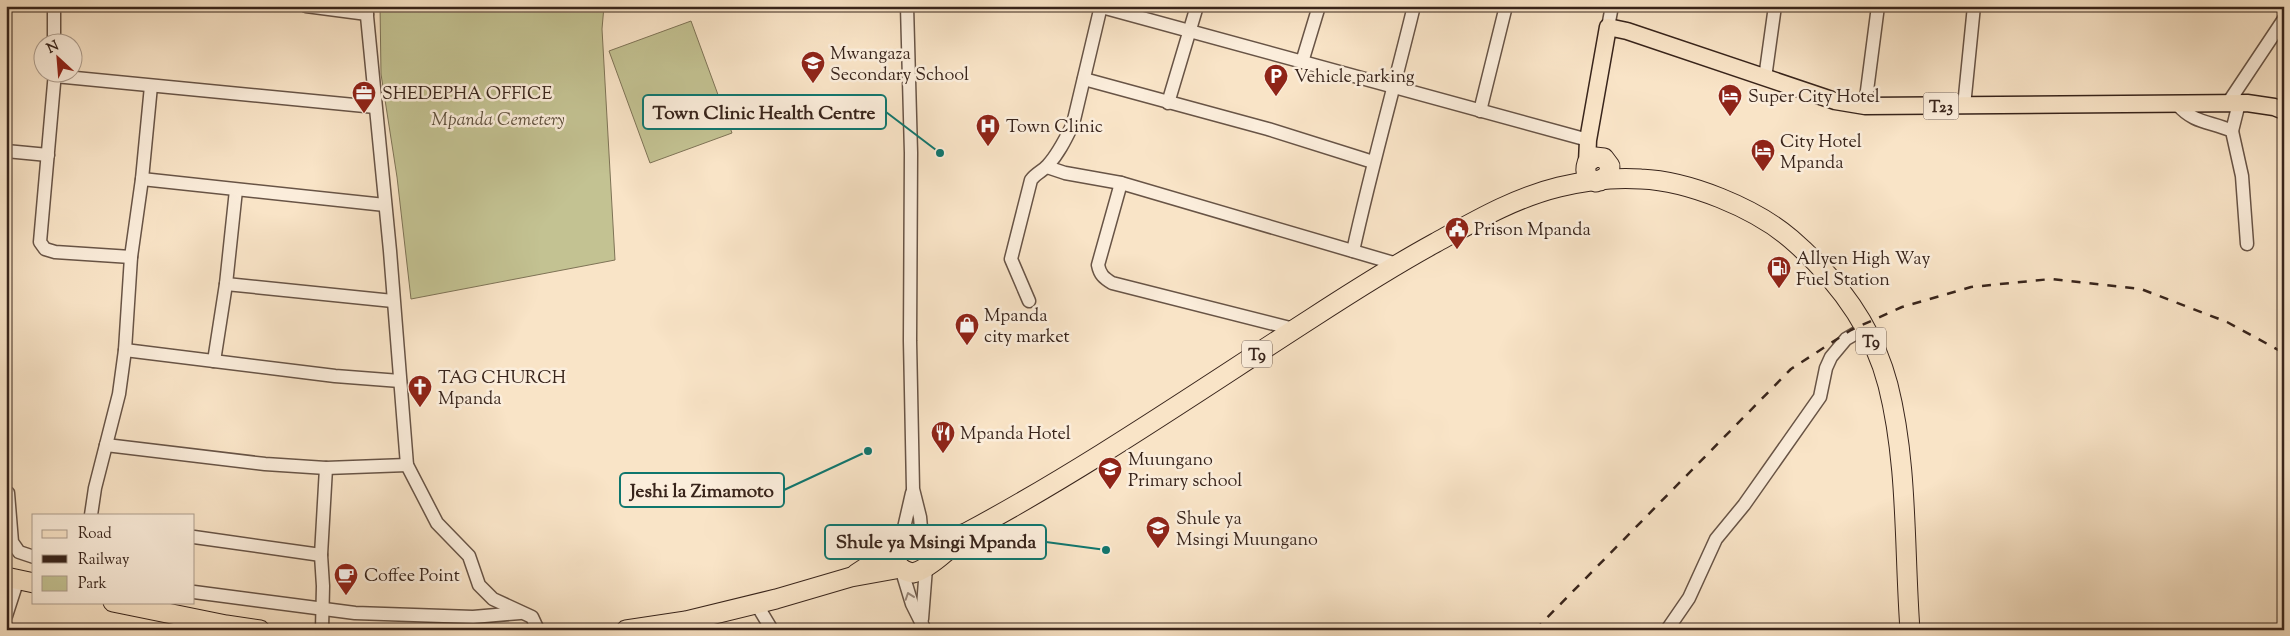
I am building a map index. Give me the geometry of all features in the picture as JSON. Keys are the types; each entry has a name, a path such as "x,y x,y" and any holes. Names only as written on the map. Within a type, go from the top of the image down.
{"highway":[{"name":"T9","path":"626,630 670,627 850,577 901,568 913,573 950,550 964,534 1088,463 1397,264 1474,220 1511,204 1558,188 1597,169 1687,187 1721,198 1752,213 1781,231 1808,254 1848,300 1865,328 1876,352 1887,382 1897,427 1907,546 1910,630"},
{"name":"T9","path":"850,577 907,538 915,536 923,540 964,534"},
{"path":"923,540 930,549 928,565"},
{"path":"899,544 895,554 896,562 901,568"},
{"path":"123,604 260,630"}],"main road":[{"name":"T23","path":"1608,27 1835,101 1865,106 2233,103 2261,104 2284,111"},
{"path":"1597,169 1590,133 1608,27"}],"street":[{"path":"54,6 54,32"},
{"path":"306,6 367,10 384,205 390,251 407,466 437,523 469,556 479,585 493,599 532,617 538,630"},
{"path":"907,6 911,153 910,341 913,490 920,517 923,540"},
{"path":"1029,301 1012,267 1011,250 1031,180 1036,173 1047,167 1073,124 1100,6 1480,111 1590,133"},
{"path":"1168,103 1197,6"},
{"path":"1302,62 1319,6"},
{"path":"1353,251 1373,162 1414,6"},
{"path":"1480,111 1506,6"},
{"path":"1608,27 1612,6"},
{"path":"1765,78 1775,6"},
{"path":"1865,106 1878,6"},
{"path":"1964,106 1974,6"},
{"path":"2247,244 2242,176 2232,131 2233,103 2284,19"},
{"path":"82,77 151,86 375,107"},
{"path":"1084,79 1268,130 1373,162"},
{"path":"54,82 39,229 42,247 55,252 131,257"},
{"path":"91,514 119,394 125,350 131,257 142,179 151,86"},
{"path":"2176,104 2184,112 2202,123 2232,131"},
{"path":"6,151 48,155"},
{"path":"1047,167 1065,173 1121,183 1397,264"},
{"path":"142,179 384,205"},
{"path":"1121,183 1098,265 1103,278 1294,330"},
{"path":"214,362 226,284 236,190"},
{"path":"226,284 393,301"},
{"path":"1667,630 1689,598 1716,539 1744,505 1820,397 1826,368 1831,357 1846,340 1865,328"},
{"path":"125,350 214,362 400,381"},
{"path":"106,445 212,459 326,468 407,466"},
{"path":"322,630 321,555 326,468"},
{"path":"899,544 913,490"},
{"path":"8,493 12,542 19,552 32,556"},
{"path":"195,537 321,555"},
{"path":"923,626 928,565"},
{"path":"901,568 912,604 923,626"},
{"path":"6,616 19,580"},
{"path":"195,592 355,613 446,617 523,612"},
{"path":"757,604 772,630"}],"green space":[{"name":"Mpanda Cemetery","path":"380,6 604,6 602,29 615,260 411,299 397,177 381,74"},
{"path":"691,21 732,133 650,163 609,51"}],"railway":[{"path":"1535,630 1791,369 1851,330 1902,307 1971,287 2051,279 2141,289 2227,322 2284,353"}],"place":[{"name":"Mwangaza Secondary School","path":"813,84"},
{"name":"Vehicle parking","path":"1276,97"},
{"name":"SHEDEPHA OFFICE","path":"364,114"},
{"name":"Super City Hotel","path":"1730,117"},
{"name":"Town Clinic","path":"988,147"},
{"name":"Town Clinic Health Centre","path":"940,153"},
{"name":"City Hotel Mpanda","path":"1763,172"},
{"name":"Prison Mpanda","path":"1457,250"},
{"name":"Allyen High Way Fuel Station","path":"1779,289"},
{"name":"Mpanda city market","path":"967,346"},
{"name":"TAG CHURCH Mpanda","path":"420,408"},
{"name":"Jeshi la Zimamoto","path":"868,451"},
{"name":"Mpanda Hotel","path":"943,454"},
{"name":"Muungano Primary school","path":"1110,490"},
{"name":"Shule ya Msingi Muungano","path":"1158,549"},
{"name":"Shule ya Msingi Mpanda","path":"1106,550"},
{"name":"Coffee Point","path":"346,596"}]}
